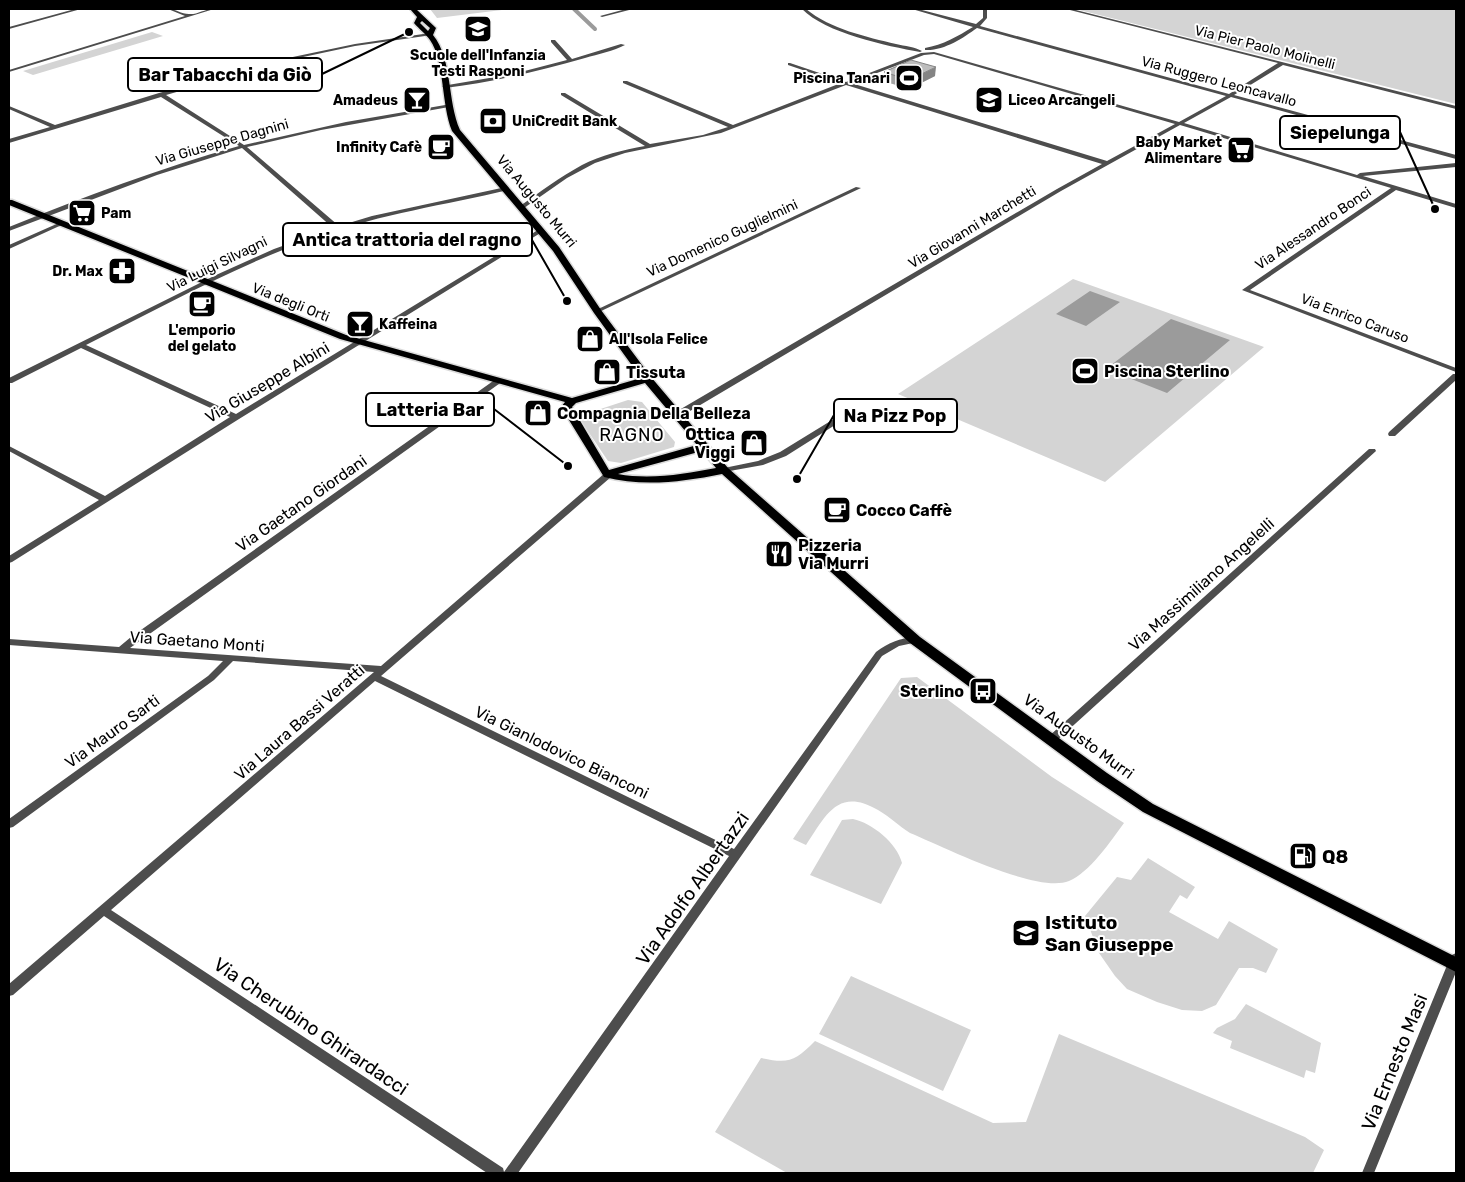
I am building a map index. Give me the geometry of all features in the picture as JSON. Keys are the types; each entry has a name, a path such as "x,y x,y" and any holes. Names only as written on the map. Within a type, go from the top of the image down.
{"main road":[{"name":"Via Augusto Murri","path":"413,9 420,18 417,23 422,30 430,34 439,54 450,116 456,131 522,207 573,274 597,311 647,379 724,470 915,640 1051,740 1148,808 1456,963"},
{"name":"Via degli Orti","path":"9,202 312,326 359,342 572,401"},
{"path":"647,379 572,401 567,405 566,410 608,475 625,478 678,479 724,470"},
{"path":"608,475 617,470 703,447"}],"street":[{"path":"9,28 79,9"},
{"path":"170,9 190,16"},
{"path":"9,71 212,9"},
{"path":"602,16 632,9"},
{"path":"804,9 810,16 828,24 921,52 933,52 1178,123 1456,206"},
{"name":"Via Ruggero Leoncavallo","path":"914,9 1456,157"},
{"path":"933,52 976,27 985,18 985,9"},
{"name":"Via Pier Paolo Molinelli","path":"1068,9 1456,107"},
{"path":"9,141 161,94 321,51 430,34"},
{"path":"553,41 571,61"},
{"path":"445,86 511,76 624,45"},
{"path":"522,207 592,163 648,146 702,137 733,127 921,52"},
{"path":"790,64 845,83 1106,163"},
{"name":"Via Giovanni Marchetti","path":"677,415 1106,163 1229,96 1282,64"},
{"path":"625,82 733,127"},
{"path":"161,94 243,146 337,228"},
{"path":"562,94 648,146"},
{"name":"Via Giuseppe Dagnini","path":"9,229 146,176 243,146 330,126 449,106"},
{"path":"9,107 53,126"},
{"path":"1355,176 1456,165"},
{"name":"Via Domenico Guglielmini","path":"597,311 858,188"},
{"name":"Via Alessandro Bonci","path":"1245,290 1395,188"},
{"name":"Via Luigi Silvagni","path":"9,381 205,283 276,250 337,228 420,207 506,189"},
{"path":"9,247 63,224"},
{"name":"Via Giuseppe Albini","path":"9,560 523,239 540,231"},
{"name":"Via Enrico Caruso","path":"1245,290 1456,370"},
{"path":"81,345 236,417"},
{"path":"1392,434 1456,376"},
{"name":"Via Gaetano Giordani","path":"121,650 499,381"},
{"path":"724,470 760,463 783,454 858,408"},
{"path":"9,448 104,499"},
{"name":"Via Massimiliano Angelelli","path":"1051,740 1372,451"},
{"name":"Via Laura Bassi Veratti","path":"11,986 103,910 608,475"},
{"name":"Via Adolfo Albertazzi","path":"510,1173 879,654 891,645 902,641 915,640"},
{"name":"Via Gaetano Monti","path":"9,642 384,669"},
{"name":"Via Mauro Sarti","path":"9,824 211,678 231,658"},
{"name":"Via Gianlodovico Bianconi","path":"374,677 737,855"},
{"name":"Via Cherubino Ghirardacci","path":"103,910 498,1173"},
{"name":"Via Ernesto Masi","path":"1368,1173 1456,963"}],"shaded area":[{"path":"430,9 510,9 437,18"},
{"path":"1075,9 1456,9 1456,104"},
{"path":"152,32 163,36 33,75 23,71"},
{"name":"Piscina Sterlino","path":"1073,279 1264,347 1105,482 898,394"},
{"path":"1090,291 1120,302 1086,326 1056,314"},
{"path":"1171,319 1230,340 1167,393 1106,369"},
{"path":"628,400 642,402 675,442 674,447 621,463 608,461 579,416"},
{"path":"917,677 1052,777 1124,823 1099,856 1077,877 1069,881 1054,883 1035,881 990,867 910,833 878,810 853,802 843,803 834,808 820,824 806,845 793,839 901,678"},
{"path":"853,819 876,829 883,835 895,848 902,863 881,904 810,875 842,820"},
{"path":"1148,858 1195,887 1187,899 1180,895 1169,912 1218,939 1229,921 1278,949 1266,973 1253,968 1239,968 1216,1005 1202,1011 1182,1010 1127,989 1099,953 1085,916 1117,877 1131,880"},
{"path":"851,976 971,1030 943,1091 819,1034"},
{"path":"1246,1004 1321,1043 1315,1073 1306,1070 1304,1078 1230,1048 1232,1041 1213,1033 1217,1028 1235,1019"},
{"path":"1059,1034 1305,1137 1324,1150 1313,1173 787,1173 715,1132 761,1058 785,1061 797,1057 815,1041 993,1123 1026,1122"}],"building":[{"path":"911,60 936,67 909,80 884,72"}],"waterway":[{"path":"574,9 595,29"}],"place":[{"name":"Scuole dell'Infanzia Testi Rasponi","path":"478,29"},
{"name":"Bar Tabacchi da Giò","path":"409,32"},
{"name":"Piscina Tanari","path":"909,78"},
{"name":"Amadeus","path":"417,100"},
{"name":"Liceo Arcangeli","path":"989,100"},
{"name":"UniCredit Bank","path":"493,121"},
{"name":"Infinity Cafè","path":"441,147"},
{"name":"Baby Market Alimentare","path":"1241,150"},
{"name":"Siepelunga","path":"1435,209"},
{"name":"Pam","path":"82,213"},
{"name":"Dr. Max","path":"122,271"},
{"name":"Antica trattoria del ragno","path":"567,301"},
{"name":"L'emporio del gelato","path":"202,304"},
{"name":"Kaffeina","path":"360,324"},
{"name":"All'Isola Felice","path":"590,339"},
{"name":"Piscina Sterlino","path":"1085,371"},
{"name":"Tissuta","path":"607,372"},
{"name":"Compagnia Della Belleza","path":"538,413"},
{"name":"Ottica Viggi","path":"754,443"},
{"name":"Latteria Bar","path":"568,466"},
{"name":"Na Pizz Pop","path":"797,479"},
{"name":"Cocco Caffè","path":"837,510"},
{"name":"Pizzeria Via Murri","path":"779,554"},
{"name":"Sterlino","path":"983,691"},
{"name":"Q8","path":"1303,856"},
{"name":"Istituto San Giuseppe","path":"1026,933"}],"district":[{"name":"RAGNO","path":"632,435"}]}
